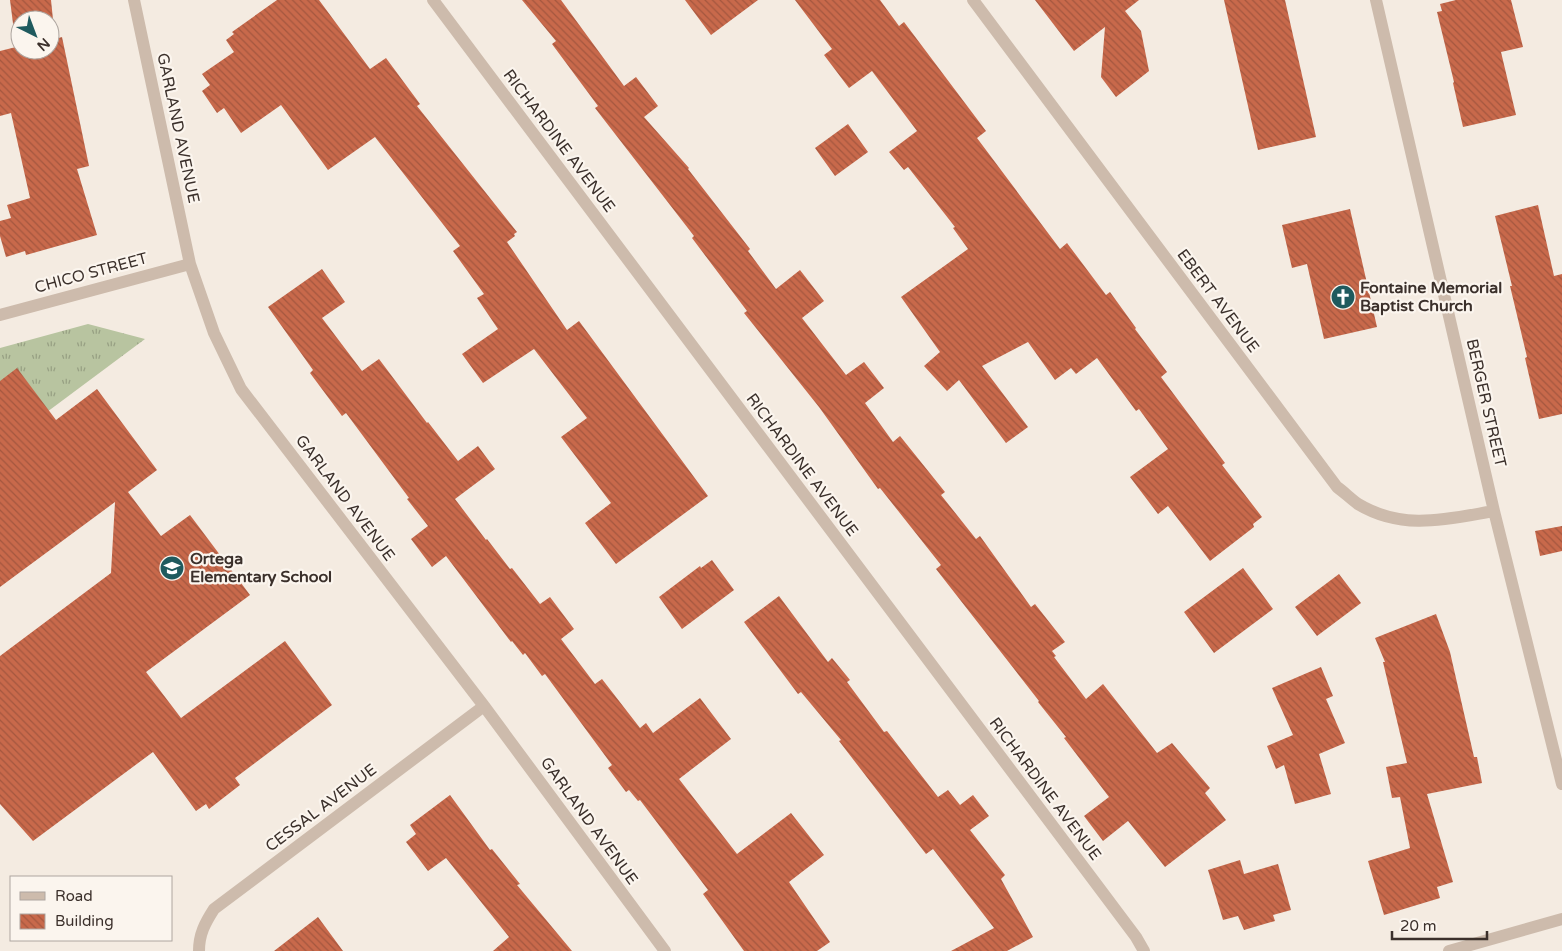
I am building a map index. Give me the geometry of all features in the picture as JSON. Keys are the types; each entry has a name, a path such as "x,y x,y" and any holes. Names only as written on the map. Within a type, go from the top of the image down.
{"street":[{"name":"GARLAND AVENUE","path":"134,0 190,264 214,333 242,388 484,706 665,951"},
{"name":"RICHARDINE AVENUE","path":"433,0 1130,929 1144,951"},
{"name":"EBERT AVENUE","path":"973,0 1337,487 1358,504 1380,514 1406,521 1432,521 1494,511"},
{"name":"BERGER STREET","path":"1376,0 1494,511 1562,784"},
{"name":"CHICO STREET","path":"0,314 190,264"},
{"name":"CESSAL AVENUE","path":"199,951 199,940 205,923 214,909 484,706"},
{"path":"1449,951 1562,919"}],"green space":[{"path":"88,324 145,339 0,447 0,348"}],"building":[{"path":"10,0 51,0 52,10 11,10"},
{"path":"277,0 319,0 370,69 386,58 420,104 417,106 517,232 507,242 567,330 579,321 708,496 616,564 585,523 611,503 561,437 587,418 534,349 483,383 462,354 498,329 477,298 484,294 453,251 460,246 375,137 328,170 281,105 241,133 224,108 217,113 202,91 210,85 202,74 234,52 226,40 234,34 232,32"},
{"path":"522,0 561,0 624,86 636,77 658,106 644,117 689,168 750,249 748,251 776,289 800,270 824,301 802,318 846,375 864,362 884,388 865,403 893,442 900,436 945,492 941,495 976,539 980,536 1031,607 1035,604 1065,642 1052,651 1056,656 1054,657 1086,699 1103,684 1157,753 1172,743 1210,788 1205,793 1226,820 1165,867 1128,821 1103,841 1084,816 1109,797 1064,738 1066,737 1039,701 936,569 941,565 880,488 878,489 819,407 744,313 747,311 692,238 694,236 595,108 598,106 552,44 556,41"},
{"path":"685,0 758,0 711,35"},
{"path":"795,0 880,0 899,26 904,22 986,131 977,138 1060,249 1067,243 1106,295 1110,292 1167,372 1161,377 1225,463 1222,465 1262,517 1253,524 1254,527 1210,561 1168,506 1158,514 1130,477 1168,449 1139,409 1136,411 1097,358 1076,374 1071,368 1055,380 1028,342 982,366 1028,427 1006,443 959,380 947,391 924,366 940,352 901,297 968,249 953,228 955,227 908,167 904,170 889,152 917,131 872,71 849,88 824,55 832,49"},
{"path":"1035,0 1139,0 1125,11 1141,31 1149,71 1116,97 1101,77 1105,27 1074,51"},
{"path":"1224,0 1285,0 1316,137 1258,150"},
{"path":"1456,0 1511,0 1523,47 1501,52 1516,115 1463,127 1437,12 1442,11 1440,4"},
{"path":"62,37 89,166 77,169 97,235 26,255 25,251 6,257 0,236 0,221 11,218 7,205 30,198 11,113 0,116 0,51 10,48 10,60 60,60 60,38"},
{"path":"848,124 868,152 835,176 815,148"},
{"path":"1538,205 1554,276 1562,274 1562,414 1539,419 1510,286 1512,286 1495,216"},
{"name":"Fontaine Memorial Baptist Church","path":"1350,209 1377,327 1324,339 1307,264 1292,268 1282,225"},
{"path":"322,269 345,302 322,318 362,371 379,359 458,461 478,446 495,469 455,499 486,540 510,569 512,568 540,604 550,597 574,629 561,639 595,684 602,679 640,728 646,723 653,733 700,698 731,739 679,779 737,854 791,813 824,855 789,882 830,942 817,951 744,951 703,894 708,890 640,800 638,801 629,790 626,792 608,768 612,765 545,674 542,676 525,653 523,655 511,642 446,556 432,567 411,539 428,526 346,413 342,416 310,373 313,370 268,307"},
{"path":"17,368 56,420 97,389 157,470 128,492 161,536 190,515 250,595 146,672 181,718 285,641 332,705 235,778 240,785 209,809 206,804 196,811 153,752 33,841 0,804 0,656 111,573 115,502 0,587 0,381"},
{"path":"1562,526 1562,551 1540,556 1535,531"},
{"path":"712,560 734,590 682,629 659,597 700,566 701,568"},
{"path":"1243,568 1273,609 1214,653 1184,612"},
{"path":"1339,574 1361,603 1317,636 1295,607"},
{"path":"779,596 828,662 832,658 850,680 847,682 884,732 887,731 938,797 948,790 960,805 973,795 989,816 970,830 1005,875 1001,879 1033,937 1007,951 951,951 994,928 933,849 926,854 839,741 841,740 801,692 798,694 744,622"},
{"path":"1436,614 1450,652 1474,757 1477,757 1482,783 1427,794 1453,882 1437,887 1440,898 1384,915 1368,861 1410,848 1400,797 1392,798 1386,767 1407,763 1383,662 1385,662 1375,638"},
{"path":"1321,667 1333,696 1326,699 1345,743 1319,754 1331,794 1295,804 1284,765 1276,769 1267,746 1293,735 1272,688"},
{"path":"450,795 490,850 492,849 520,884 517,885 572,951 493,951 509,937 446,858 428,871 406,842 416,834 410,825"},
{"path":"1240,860 1244,874 1278,864 1291,910 1273,915 1275,921 1244,930 1238,916 1223,920 1208,870"},
{"path":"318,917 343,951 274,951"}],"place":[{"name":"Fontaine Memorial Baptist Church","path":"1343,297"},
{"name":"Ortega Elementary School","path":"172,568"}]}
